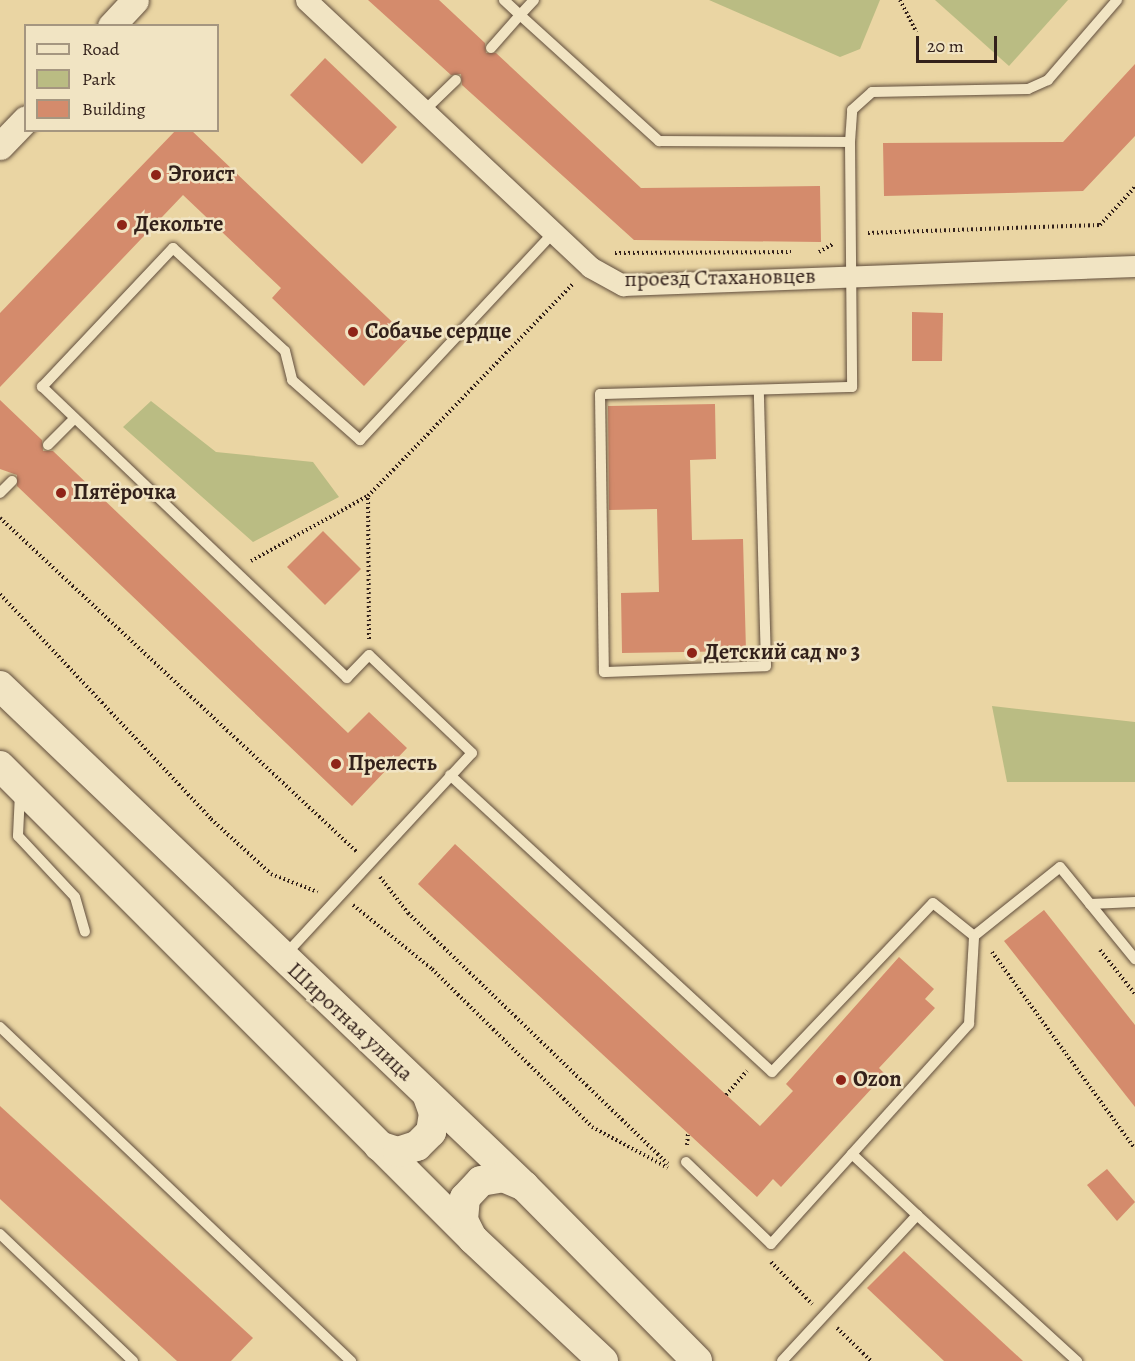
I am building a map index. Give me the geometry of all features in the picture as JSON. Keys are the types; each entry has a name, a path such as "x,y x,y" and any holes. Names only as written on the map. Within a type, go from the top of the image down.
{"main road":[{"name":"Широтная улица","path":"0,686 282,959 524,1186 696,1361"},
{"path":"10,776 474,1240 603,1361"},
{"path":"379,1146 398,1152 417,1146 431,1132 434,1113 427,1094"},
{"path":"474,1240 462,1221 465,1198 481,1181 503,1177 524,1186"}],"street":[{"path":"113,24 135,0"},
{"name":"проезд Стахановцев","path":"306,0 590,267 623,285 1135,266"},
{"path":"0,146 24,120"}],"lane":[{"path":"504,0 659,141 850,142"},
{"path":"491,48 534,0"},
{"path":"759,390 766,666 604,672 600,394 852,387 850,142 852,110 872,92 1028,88 1048,80 1117,0"},
{"path":"425,110 456,80"},
{"path":"282,959 472,753 369,655 347,678 42,387 173,248 285,351 292,380 360,440 554,232"},
{"path":"48,446 74,419"},
{"path":"0,493 12,481"},
{"path":"450,775 772,1072 933,903 974,936"},
{"path":"10,776 18,836 75,897 85,932"},
{"path":"686,1162 771,1244 969,1024 974,936 1060,867 1135,959"},
{"path":"1090,904 1135,902"},
{"path":"0,1027 351,1361"},
{"path":"852,1154 1077,1361"},
{"path":"782,1361 917,1215"},
{"path":"0,1234 133,1361"}],"path":[{"path":"900,0 916,32"},
{"path":"808,252 820,252 851,234 1100,225 1135,187"},
{"path":"607,253 797,252"},
{"path":"234,571 368,496 590,267"},
{"path":"368,496 369,655"},
{"path":"0,518 369,863 408,913 676,1173"},
{"path":"1094,942 1135,994"},
{"path":"986,944 1135,1149"},
{"path":"726,1095 757,1059"}],"green space":[{"path":"709,0 880,0 860,49 840,57"},
{"path":"935,0 1068,0 1009,66"},
{"path":"151,401 216,452 313,462 339,497 253,542 123,427"},
{"path":"992,706 1135,722 1135,782 1007,782"}],"building":[{"path":"368,0 439,0 485,43 486,53 496,53 641,188 820,186 821,242 634,240 462,85 461,74 451,75"},
{"path":"325,58 397,127 362,164 290,95"},
{"path":"1135,64 1135,136 1083,191 884,196 883,143 1063,142"},
{"path":"174,132 193,132 409,338 364,386 272,298 281,288 183,195 0,387 0,313"},
{"path":"912,312 943,313 942,361 912,361"},
{"path":"0,400 42,440 43,451 53,451 348,733 369,712 407,748 352,806 17,486 17,475 0,469"},
{"path":"715,404 716,459 690,460 692,540 743,539 746,651 622,653 621,593 659,592 657,509 609,510 608,406"},
{"path":"323,531 361,569 325,605 287,567"},
{"path":"455,844 760,1126 793,1091 786,1084 899,957 934,989 925,999 935,1008 879,1068 885,1074 781,1187 773,1179 757,1197 418,884"},
{"path":"1044,910 1135,1025 1135,1107 1004,941"},
{"path":"0,1106 253,1338 231,1361 177,1361 0,1199"},
{"path":"1107,1169 1135,1202 1117,1221 1087,1185"},
{"path":"904,1251 1023,1361 944,1361 867,1288"}],"place":[{"name":"Эгоист","path":"156,175"},
{"name":"Декольте","path":"122,225"},
{"name":"Собачье сердце","path":"353,332"},
{"name":"Пятёрочка","path":"61,493"},
{"name":"Детский сад № 3","path":"692,653"},
{"name":"Прелесть","path":"336,764"},
{"name":"Ozon","path":"841,1080"}]}
